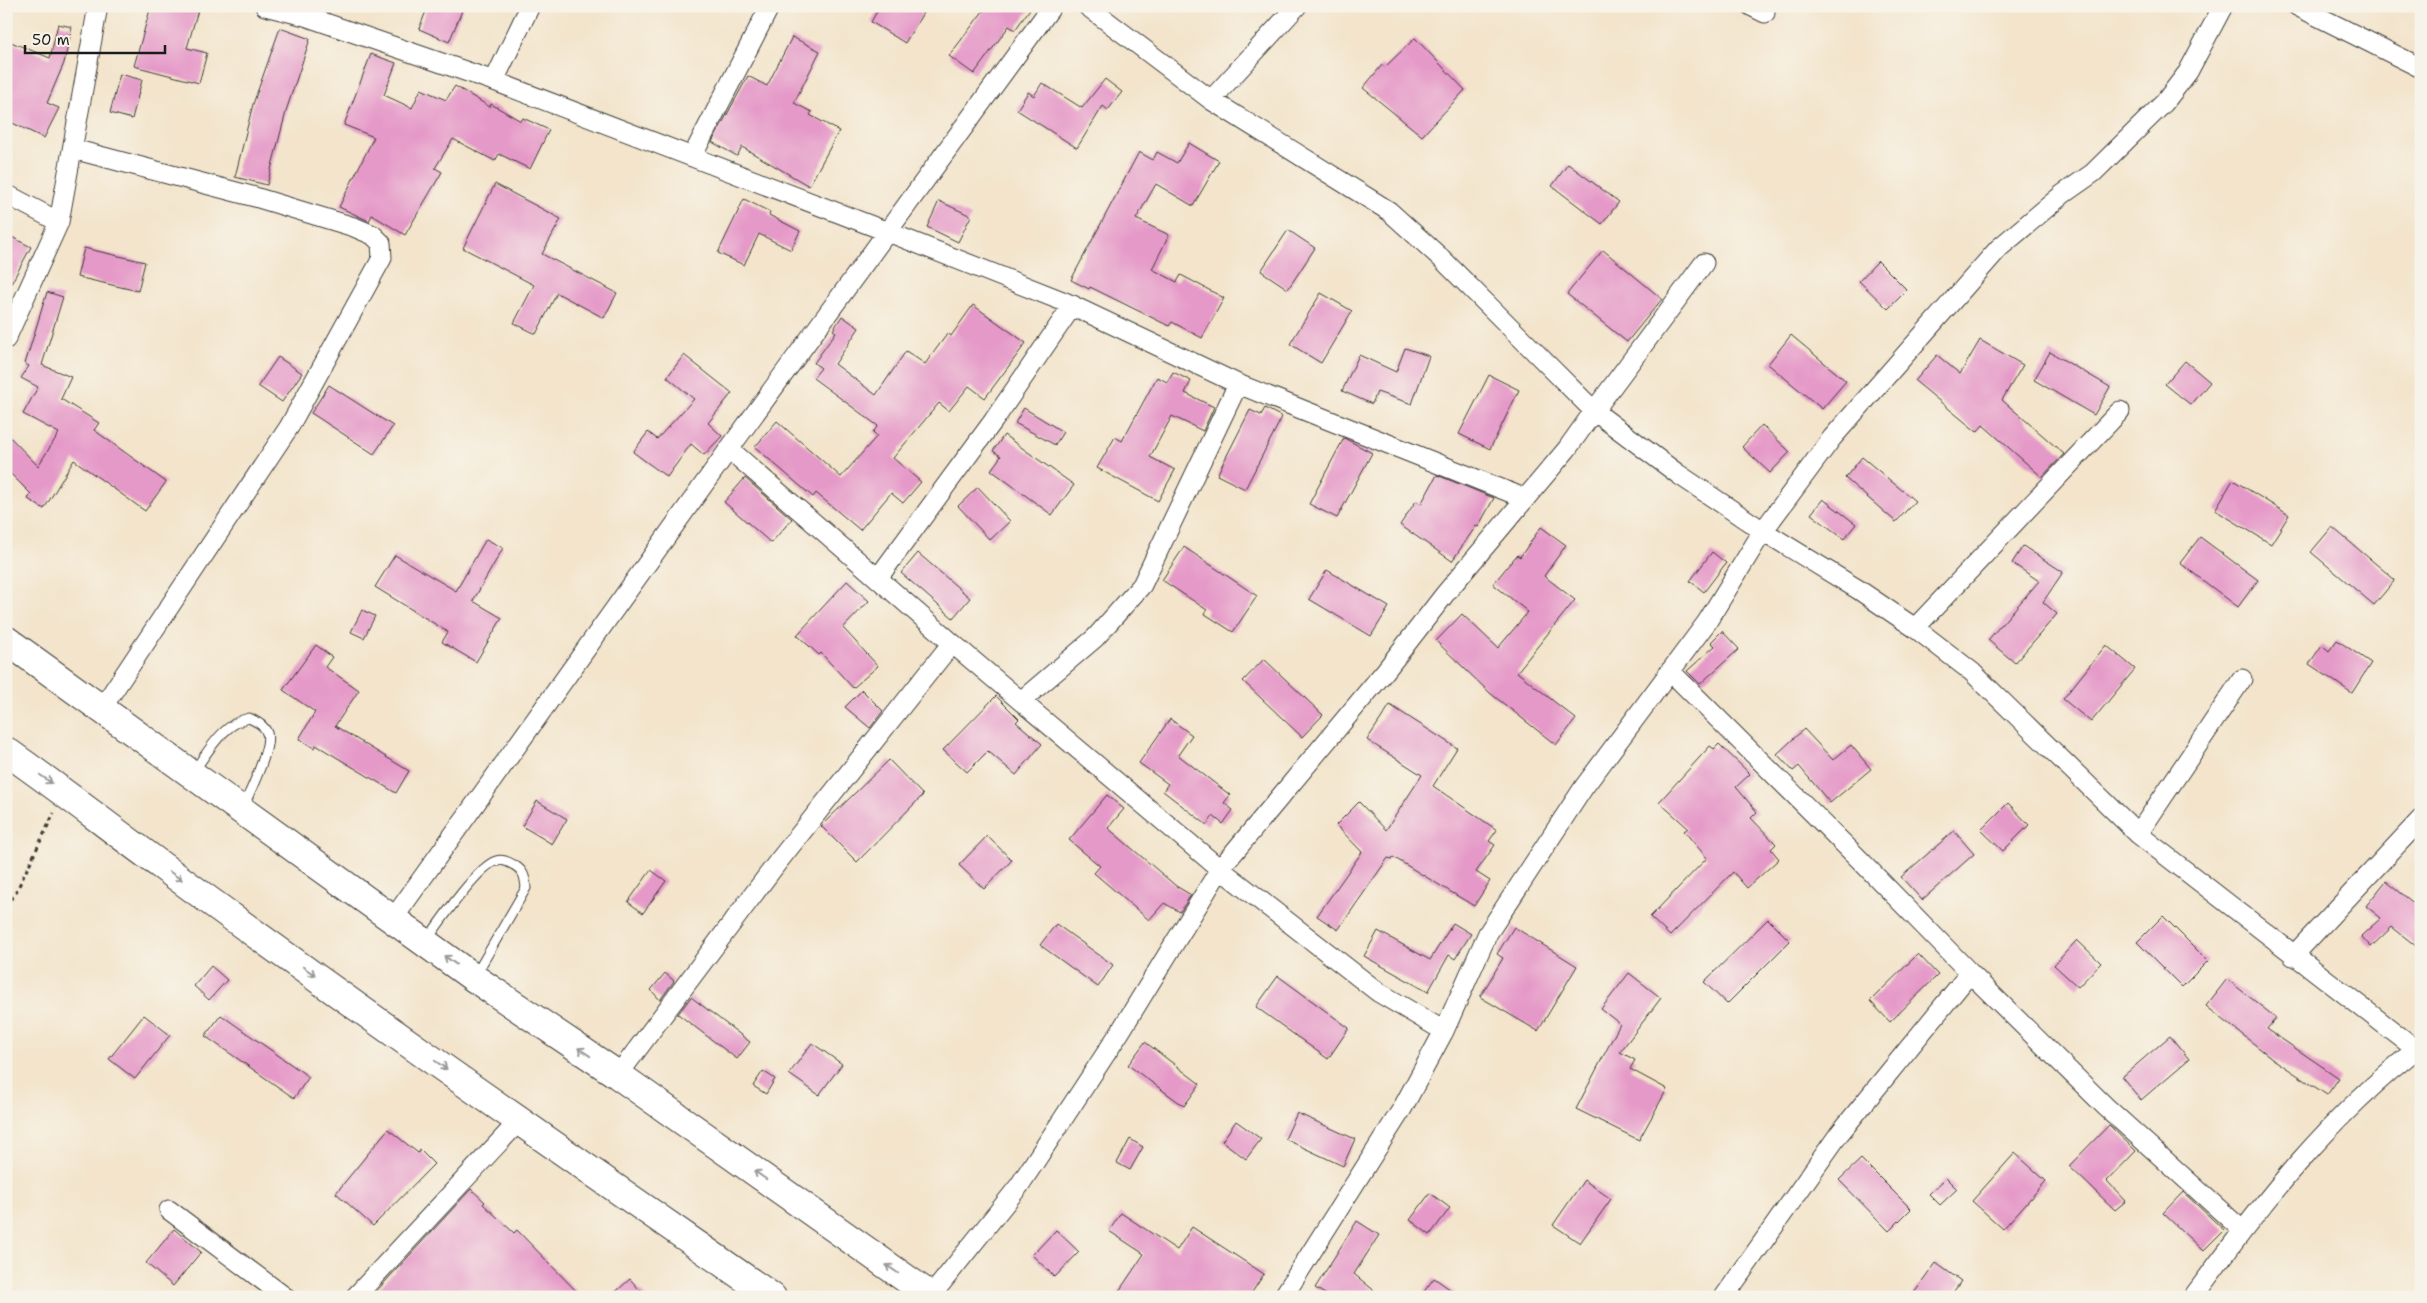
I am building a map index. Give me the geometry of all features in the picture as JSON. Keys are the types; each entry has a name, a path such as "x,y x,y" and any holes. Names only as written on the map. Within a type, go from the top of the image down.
{"highway":[{"path":"6,640 474,978 618,1075 932,1296"},
{"path":"6,751 162,866 520,1121 772,1297"}],"street":[{"path":"6,339 59,222 98,6"},
{"path":"265,6 305,16 494,81 888,232 1073,305 1238,384 1524,498"},
{"path":"494,81 530,6"},
{"path":"692,157 770,6"},
{"path":"392,919 729,449 1052,6"},
{"path":"1087,6 1211,100 1389,211 1441,258 1594,411 1678,474 1763,531 1859,590 1915,628 1972,672 2138,834 2293,956 2419,1050 2352,1106 2319,1139 2242,1230 2194,1297"},
{"path":"1211,100 1297,6"},
{"path":"1282,1297 1402,1109 1444,1031 1488,933 1584,787 1707,622 1763,531 1832,438 1999,248 2063,194 2093,173 2164,104 2188,72 2223,6"},
{"path":"2297,6 2421,68"},
{"path":"73,149 255,197 354,227 373,235 381,243 382,258 289,427 102,708"},
{"path":"6,194 59,222"},
{"path":"932,1296 1019,1186 1120,1032 1220,869 1386,670 1524,498 1567,449 1704,263"},
{"path":"878,578 994,420 1073,305"},
{"path":"1021,701 1096,638 1142,585 1238,384"},
{"path":"1915,628 2120,411"},
{"path":"729,449 952,643 1220,869 1378,992 1444,1031"},
{"path":"618,1075 777,863 952,643"},
{"path":"1670,671 2106,1107 2242,1230"},
{"path":"2138,834 2242,679"},
{"path":"2293,956 2421,819"},
{"path":"1724,1297 1839,1134 1970,973"},
{"path":"355,1297 520,1121"},
{"path":"169,1210 285,1297"}],"lane":[{"path":"192,774 226,729 236,721 249,718 263,726 268,734 268,746 242,811"},
{"path":"425,942 484,868 495,861 506,861 522,870 525,876 526,888 474,978"}],"path":[{"path":"6,906 16,892 64,792"}],"building":[{"path":"151,6 186,6 198,10 187,48 207,53 199,83 134,66"},
{"path":"428,6 464,6 449,42 419,29"},
{"path":"880,6 912,6 923,13 905,43 871,22"},
{"path":"987,6 1032,6 1015,30 1009,26 974,74 949,56"},
{"path":"58,24 72,27 64,63 47,103 59,108 44,138 6,120 6,40 50,58"},
{"path":"280,28 310,39 287,108 267,185 235,177 253,104"},
{"path":"792,37 820,51 794,103 812,112 810,115 839,131 809,186 742,147 737,156 712,142 748,76 767,86"},
{"path":"1415,38 1465,90 1422,136 1363,88 1382,65 1385,67"},
{"path":"371,54 396,63 384,95 412,108 421,89 446,100 455,86 490,107 491,104 521,121 523,118 549,130 530,169 499,154 495,161 453,139 435,168 442,172 405,235 372,215 369,221 339,207 374,137 344,125"},
{"path":"120,74 142,80 132,119 110,113"},
{"path":"1105,79 1122,92 1108,110 1103,106 1077,148 1017,110 1028,92 1034,96 1042,83 1082,108"},
{"path":"1189,143 1219,161 1193,206 1156,184 1136,219 1169,235 1152,269 1177,282 1181,275 1224,298 1202,338 1172,322 1169,326 1090,287 1089,289 1071,280 1139,152 1153,160 1157,152 1177,163"},
{"path":"1568,164 1619,202 1602,224 1552,186"},
{"path":"495,184 561,219 542,254 617,293 604,318 557,293 536,334 514,323 534,285 463,248"},
{"path":"744,199 770,212 769,215 800,231 791,250 759,234 744,265 718,253"},
{"path":"939,201 971,216 958,242 927,227"},
{"path":"1288,230 1315,248 1288,289 1261,271"},
{"path":"6,234 31,247 6,293"},
{"path":"84,248 145,262 138,291 77,277"},
{"path":"1603,250 1662,299 1627,342 1567,294"},
{"path":"1878,261 1907,290 1888,309 1859,281"},
{"path":"47,292 63,297 42,365 71,377 61,399 99,423 94,430 166,482 145,511 74,460 44,509 28,499 31,494 6,469 6,433 38,466 59,433 23,414 38,387 21,378 29,366 25,364"},
{"path":"1321,293 1352,311 1321,363 1290,344"},
{"path":"973,305 1026,343 985,398 969,386 949,411 939,403 893,458 921,482 903,503 891,493 860,530 816,493 813,497 755,447 777,421 841,477 877,436 873,432 878,426 813,378 821,368 814,363 836,332 833,330 842,316 859,328 835,364 876,395 906,351 925,364 948,333 951,336"},
{"path":"1791,335 1846,381 1822,409 1768,364"},
{"path":"1980,340 2023,365 2002,400 2064,454 2042,477 1983,425 1977,432 1915,381 1937,355 1960,374"},
{"path":"1405,348 1429,356 1412,404 1377,392 1372,404 1342,391 1359,355 1396,372"},
{"path":"2050,352 2110,387 2094,415 2034,380"},
{"path":"684,355 732,393 708,423 722,436 704,455 691,444 667,477 633,452 648,432 657,439 694,399 667,377"},
{"path":"278,357 302,373 282,402 258,386"},
{"path":"2185,361 2210,382 2191,405 2165,384"},
{"path":"1173,372 1191,381 1185,393 1214,407 1203,431 1172,416 1150,457 1175,470 1158,501 1097,468 1115,437 1122,441 1157,377 1167,382"},
{"path":"1489,375 1519,390 1490,449 1459,434"},
{"path":"329,385 393,426 374,454 311,413"},
{"path":"1024,408 1063,432 1055,445 1015,423"},
{"path":"1265,408 1282,417 1245,489 1217,475 1250,410 1261,415"},
{"path":"1762,425 1790,452 1770,473 1742,447"},
{"path":"1004,435 1074,485 1052,515 991,470 1001,456 993,451"},
{"path":"1344,438 1372,453 1337,518 1309,504"},
{"path":"1862,457 1915,501 1896,522 1845,478"},
{"path":"1437,475 1494,498 1478,527 1476,526 1452,561 1400,525 1416,501 1421,504"},
{"path":"745,478 792,519 771,543 724,502"},
{"path":"2233,480 2289,515 2271,544 2215,510"},
{"path":"978,487 1010,521 990,540 958,506"},
{"path":"1823,499 1856,524 1844,539 1811,514"},
{"path":"1541,527 1566,545 1544,576 1575,600 1517,672 1576,719 1556,745 1490,693 1436,641 1462,614 1498,648 1528,612 1493,584 1517,555 1520,557"},
{"path":"2332,527 2395,580 2374,605 2311,552"},
{"path":"2200,537 2258,580 2238,607 2180,563"},
{"path":"486,539 503,548 473,601 502,618 476,662 442,642 448,632 375,587 395,555 456,591"},
{"path":"2023,546 2063,572 2043,602 2057,614 2015,663 1988,640 2039,581 2012,563"},
{"path":"1184,547 1257,596 1233,632 1205,614 1207,610 1162,580"},
{"path":"1712,552 1726,563 1704,592 1690,581"},
{"path":"918,553 970,598 953,618 901,573"},
{"path":"1327,570 1389,607 1371,636 1309,599"},
{"path":"847,581 869,601 843,628 878,666 853,688 821,653 819,655 797,635"},
{"path":"362,610 375,616 364,638 351,632"},
{"path":"1722,631 1739,649 1700,684 1687,671 1715,646 1711,642"},
{"path":"2337,640 2371,663 2352,693 2309,664 2322,645 2329,651"},
{"path":"316,645 332,657 325,667 359,690 335,726 409,771 396,793 316,745 314,748 299,739 315,712 283,690"},
{"path":"2106,645 2135,669 2091,722 2063,699"},
{"path":"1264,659 1323,715 1302,737 1243,681"},
{"path":"862,690 883,711 870,728 845,707"},
{"path":"996,696 1019,719 1016,722 1042,744 1016,775 988,751 967,772 943,750"},
{"path":"1390,705 1457,748 1433,786 1497,830 1489,841 1495,845 1476,872 1490,881 1474,906 1393,857 1392,859 1388,858 1338,930 1317,916 1362,852 1336,825 1359,802 1386,830 1422,775 1367,740"},
{"path":"1170,719 1192,735 1178,755 1230,795 1224,803 1233,810 1223,824 1213,816 1207,825 1163,791 1168,784 1139,763"},
{"path":"1804,729 1833,760 1851,745 1871,769 1830,803 1799,766 1793,771 1777,754"},
{"path":"1719,744 1750,774 1736,787 1757,812 1751,818 1776,844 1771,849 1779,859 1747,888 1733,872 1670,936 1650,917 1707,858 1684,831 1688,828 1659,802 1710,746 1714,749"},
{"path":"889,760 923,795 857,862 821,826"},
{"path":"1107,795 1124,809 1108,828 1176,886 1191,895 1180,912 1164,903 1149,920 1094,873 1100,866 1069,840"},
{"path":"537,801 567,819 552,844 522,826"},
{"path":"2008,803 2029,825 2003,851 1981,830"},
{"path":"1954,831 1974,854 1922,900 1901,877"},
{"path":"987,836 1012,860 984,889 959,865"},
{"path":"651,870 666,881 643,913 628,902"},
{"path":"2386,881 2421,909 2421,950 2392,927 2371,947 2361,936 2381,918 2366,906"},
{"path":"2163,916 2208,961 2182,987 2137,942"},
{"path":"1768,919 1790,941 1727,1004 1704,982"},
{"path":"1453,923 1471,934 1455,959 1449,955 1428,992 1364,956 1378,931 1430,960"},
{"path":"1056,924 1113,965 1098,987 1040,945"},
{"path":"1514,927 1577,966 1538,1031 1480,997 1503,958 1497,954"},
{"path":"2077,940 2101,963 2078,987 2054,965"},
{"path":"1918,954 1938,975 1890,1022 1870,1001"},
{"path":"211,966 227,980 209,1000 194,986"},
{"path":"665,973 674,981 660,1000 651,990"},
{"path":"1629,973 1661,998 1620,1052 1635,1060 1630,1069 1667,1089 1639,1140 1576,1109 1620,1024 1601,1009"},
{"path":"1278,976 1349,1028 1328,1059 1256,1007"},
{"path":"2227,979 2276,1018 2267,1029 2339,1078 2327,1095 2273,1059 2206,1006"},
{"path":"691,997 750,1042 737,1059 678,1014"},
{"path":"144,1015 170,1035 135,1079 109,1059"},
{"path":"221,1015 309,1077 294,1098 205,1036"},
{"path":"2170,1036 2189,1059 2141,1100 2122,1077"},
{"path":"1145,1042 1200,1084 1184,1106 1128,1065"},
{"path":"812,1043 842,1064 819,1095 789,1074"},
{"path":"763,1071 775,1079 766,1094 753,1086"},
{"path":"1297,1113 1355,1139 1343,1166 1285,1139"},
{"path":"1236,1121 1261,1139 1246,1159 1222,1141"},
{"path":"2109,1125 2136,1151 2107,1181 2126,1201 2115,1210 2069,1166"},
{"path":"388,1129 418,1153 420,1150 434,1164 373,1226 336,1193"},
{"path":"1130,1139 1143,1147 1130,1170 1117,1163"},
{"path":"2015,1153 2046,1181 2003,1229 1972,1201"},
{"path":"1861,1159 1911,1209 1889,1231 1839,1180"},
{"path":"1946,1178 1957,1189 1940,1205 1929,1194"},
{"path":"1584,1180 1611,1199 1580,1243 1553,1225"},
{"path":"471,1189 485,1202 483,1204 514,1233 517,1230 582,1297 371,1297"},
{"path":"2183,1192 2224,1230 2203,1251 2163,1213"},
{"path":"1430,1193 1450,1208 1430,1235 1410,1220"},
{"path":"1121,1213 1177,1250 1192,1227 1264,1274 1249,1297 1115,1297 1144,1254 1109,1231"},
{"path":"1357,1221 1379,1235 1354,1274 1382,1297 1330,1297 1315,1288"},
{"path":"174,1229 201,1252 173,1286 146,1263"},
{"path":"1056,1230 1079,1252 1055,1277 1032,1255"},
{"path":"1936,1263 1961,1281 1950,1297 1911,1297"},
{"path":"1434,1278 1461,1297 1420,1297"},
{"path":"630,1279 646,1297 610,1297"}]}
